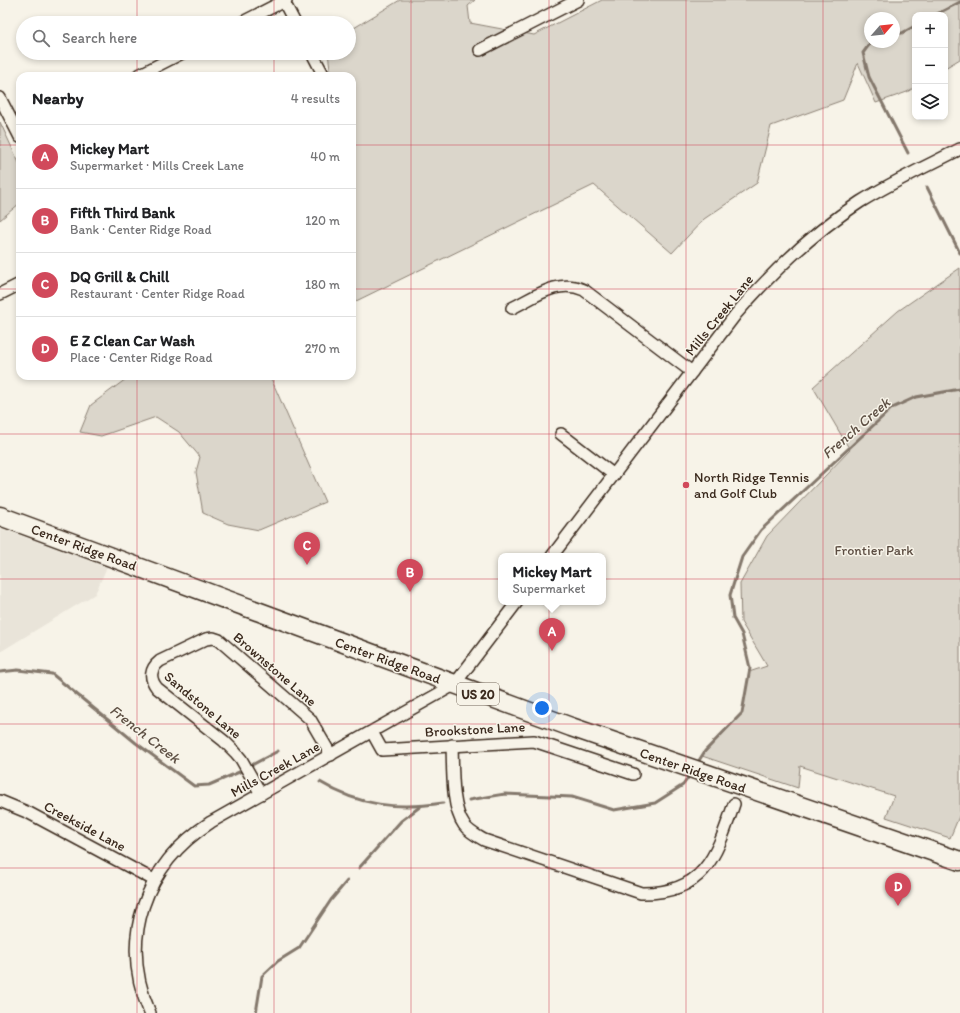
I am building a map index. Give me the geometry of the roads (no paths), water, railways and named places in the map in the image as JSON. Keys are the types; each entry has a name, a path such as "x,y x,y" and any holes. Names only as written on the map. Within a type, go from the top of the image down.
{"main road":[{"name":"Center Ridge Road","path":"0,516 454,685 625,746 960,861"}],"street":[{"path":"254,16 285,0 292,16"},
{"path":"480,50 578,0"},
{"path":"145,72 168,60"},
{"path":"316,60 322,72"},
{"path":"0,98 16,128"},
{"name":"Mills Creek Lane","path":"554,553 736,314 763,282 793,252 826,226 861,202 960,149"},
{"path":"0,294 16,286"},
{"path":"512,308 559,286 576,287 584,290 692,372"},
{"path":"561,434 614,475"},
{"name":"Mills Creek Lane","path":"150,1013 139,980 136,942 140,916 154,880 171,855 190,837 211,822 454,685 515,605"},
{"name":"Brownstone Lane","path":"183,650 206,639 213,638 219,640 310,719 331,754"},
{"name":"Sandstone Lane","path":"183,650 160,661 154,667 151,674 152,682 157,688 224,741 241,759 261,794"},
{"name":"Brookstone Lane","path":"372,732 382,750 534,741 633,774"},
{"path":"452,745 458,815 465,826 473,834 484,840 641,893 656,893 671,890 685,885 700,874 712,860 721,843 734,804"},
{"name":"Creekside Lane","path":"0,801 29,813 154,880"}],"waterway":[{"name":"French Creek","path":"941,12 960,2"},
{"name":"French Creek","path":"900,33 912,28"},
{"name":"French Creek","path":"867,48 863,53 869,77 908,153"},
{"name":"French Creek","path":"927,187 960,253"},
{"name":"French Creek","path":"698,762 705,751 742,713 750,668 742,634 733,618 730,595 742,557 761,530 892,408 916,397 960,389"},
{"name":"French Creek","path":"0,672 18,670 52,674 136,743 194,786 209,785 244,770"},
{"name":"French Creek","path":"248,767 278,751"},
{"name":"French Creek","path":"469,800 505,794 572,797 614,810 655,803 683,785 688,778"},
{"name":"French Creek","path":"320,782 349,796 379,804 410,806 443,803"},
{"path":"359,868 401,821 421,806"},
{"path":"256,1013 262,976 278,961 299,948 331,900 347,881"}],"place":[{"name":"North Ridge Tennis and Golf Club","path":"686,485"},
{"name":"DQ Grill & Chill","path":"307,565"},
{"name":"Fifth Third Bank","path":"410,592"},
{"name":"Mickey Mart","path":"552,651"},
{"name":"E Z Clean Car Wash","path":"898,906"}],"park label":[{"name":"Frontier Park","path":"874,550"}]}
